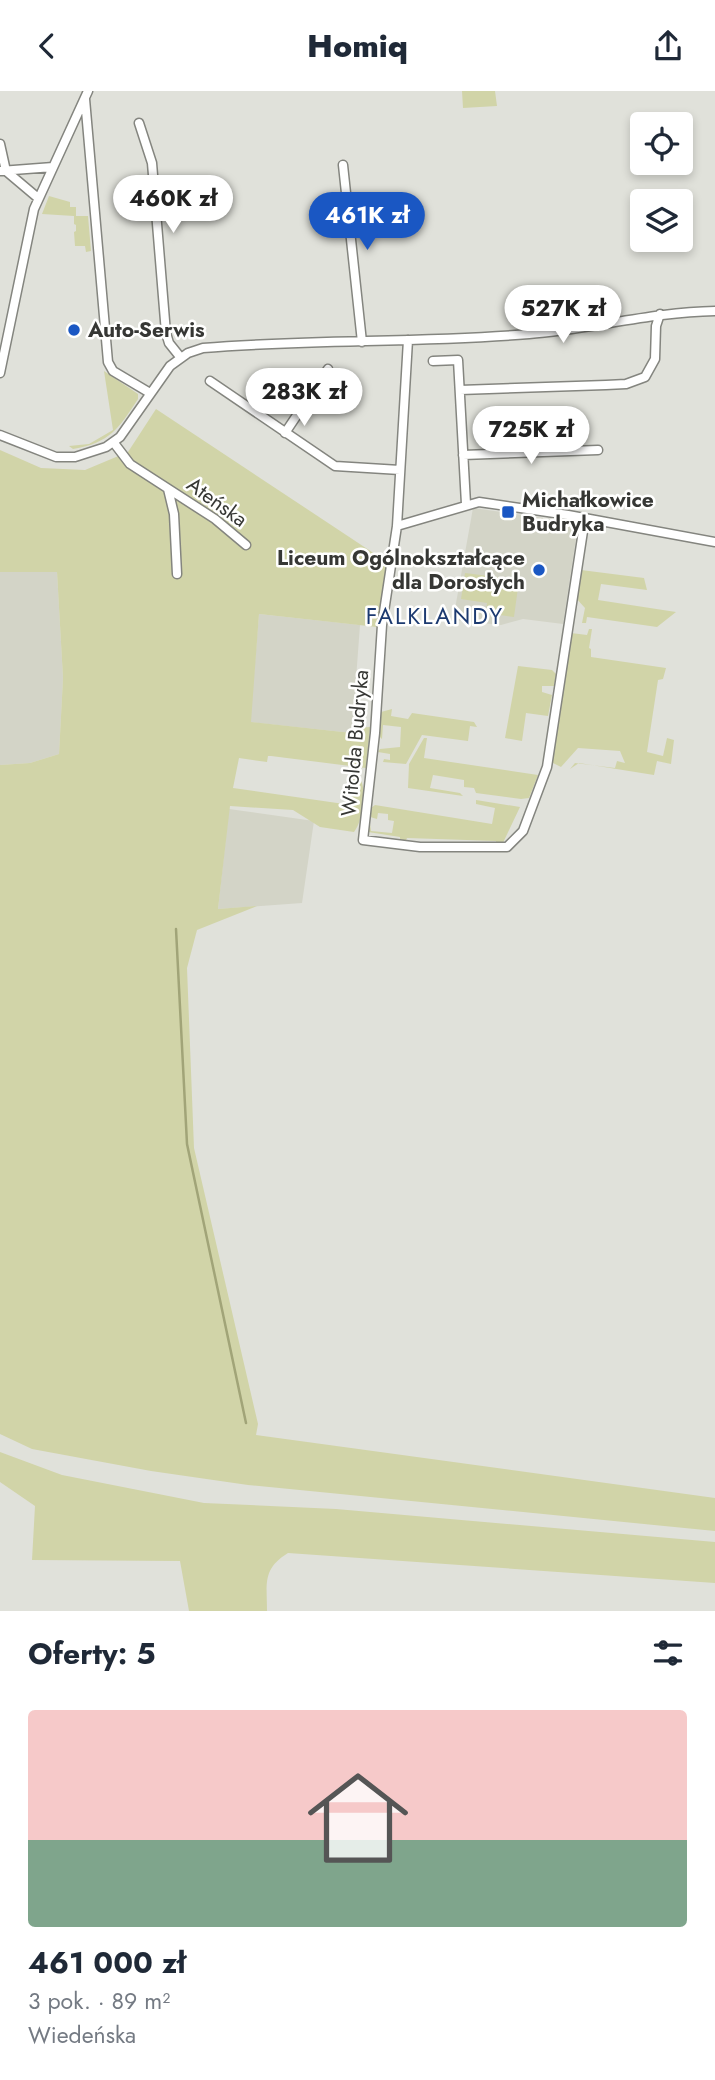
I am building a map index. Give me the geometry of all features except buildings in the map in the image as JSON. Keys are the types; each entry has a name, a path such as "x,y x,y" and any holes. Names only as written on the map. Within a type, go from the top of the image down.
{"street":[{"path":"0,373 25,244 38,198 87,95"},
{"path":"87,95 108,362 113,371 150,393"},
{"path":"139,123 152,163 166,333 181,358"},
{"path":"0,144 3,171 38,198"},
{"path":"343,165 362,342"},
{"path":"3,171 53,167"},
{"path":"0,435 41,453 62,457 84,454 114,443 126,430 163,373 181,358 203,348 542,333 660,314 715,311"},
{"path":"460,390 626,384 645,377 655,359 656,325 660,314"},
{"path":"408,340 397,526 466,504 488,503 715,542"},
{"path":"433,361 458,360 466,504"},
{"path":"285,433 328,369"},
{"path":"210,381 335,466 401,470"},
{"name":"Ateńska","path":"114,443 130,464 215,519 246,545"},
{"path":"463,455 598,450"},
{"name":"Ateńska","path":"168,489 174,514 177,575"},
{"name":"Witolda Budryka","path":"397,526 382,625 363,840 420,847 508,847 523,831 547,767 586,518"}],"shaded area":[{"path":"473,508 573,522 578,525 563,624 523,619 501,625 453,620"},
{"path":"0,572 57,572 63,678 59,754 30,763 0,765"},
{"path":"259,614 360,625 352,733 250,722"},
{"path":"229,809 314,821 302,903 218,909"}],"green space":[{"path":"462,91 495,91 497,106 463,108"},
{"path":"49,196 70,202 70,207 76,207 76,216 88,216 91,251 86,252 85,246 75,246 74,216 42,214"},
{"path":"104,371 138,394 138,399 112,433 96,443 73,449 69,446 89,444 113,430"},
{"path":"156,409 387,562 377,627 259,614 251,722 352,733 353,728 370,727 366,768 271,756 268,756 267,762 239,758 233,788 351,805 354,789 350,788 352,779 361,781 363,786 361,815 354,832 320,827 293,810 230,806 218,909 257,906 197,930 187,968 194,1148 258,1424 256,1435 715,1498 715,1531 248,1485 151,1471 32,1449 0,1434 0,765 30,763 59,754 63,678 57,572 0,572 0,450 41,468 85,470 128,452"},
{"path":"581,570 644,578 647,590 601,584 598,600 676,612 657,627 587,617 586,623 582,623 585,608 575,597"},
{"path":"465,573 519,580 514,617 486,613 487,603 461,599"},
{"path":"589,629 592,629 589,648 591,657 666,668 663,679 658,680 647,752 663,756 667,738 674,740 671,764 657,761 654,775 593,765 615,768 617,761 625,763 620,751 578,748 561,767 553,763 551,755 571,633 587,635"},
{"path":"518,666 552,670 556,674 554,686 542,686 542,692 552,695 548,716 526,713 522,741 505,738"},
{"path":"392,709 391,716 408,719 412,713 474,722 477,727 470,726 468,741 422,735 406,764 383,762 384,759 390,760 390,754 378,752 380,749 400,747 401,727 383,725 382,739 379,736 381,712"},
{"path":"424,738 427,738 424,758 538,775 529,798 476,793 474,788 464,787 464,780 433,775 430,788 460,793 463,796 408,788 409,764"},
{"path":"476,800 520,807 502,845 496,845 496,841 407,838 405,843 400,842 400,837 368,832 370,824 371,831 392,833 394,821 388,820 388,814 378,813 377,819 370,817 371,808 375,805 492,824 495,808 476,804"},
{"path":"0,1452 62,1475 204,1503 336,1509 715,1542 715,1583 288,1553 270,1571 267,1611 189,1611 180,1561 32,1560 35,1506 0,1482"}],"waterway":[{"path":"176,929 187,1144 246,1423"}],"place":[{"name":"Auto-Serwis","path":"74,330"},
{"name":"Michałkowice Budryka","path":"508,512"},
{"name":"Liceum Ogólnokształcące dla Dorosłych","path":"539,570"}],"district":[{"name":"FALKLANDY","path":"435,616"}]}
